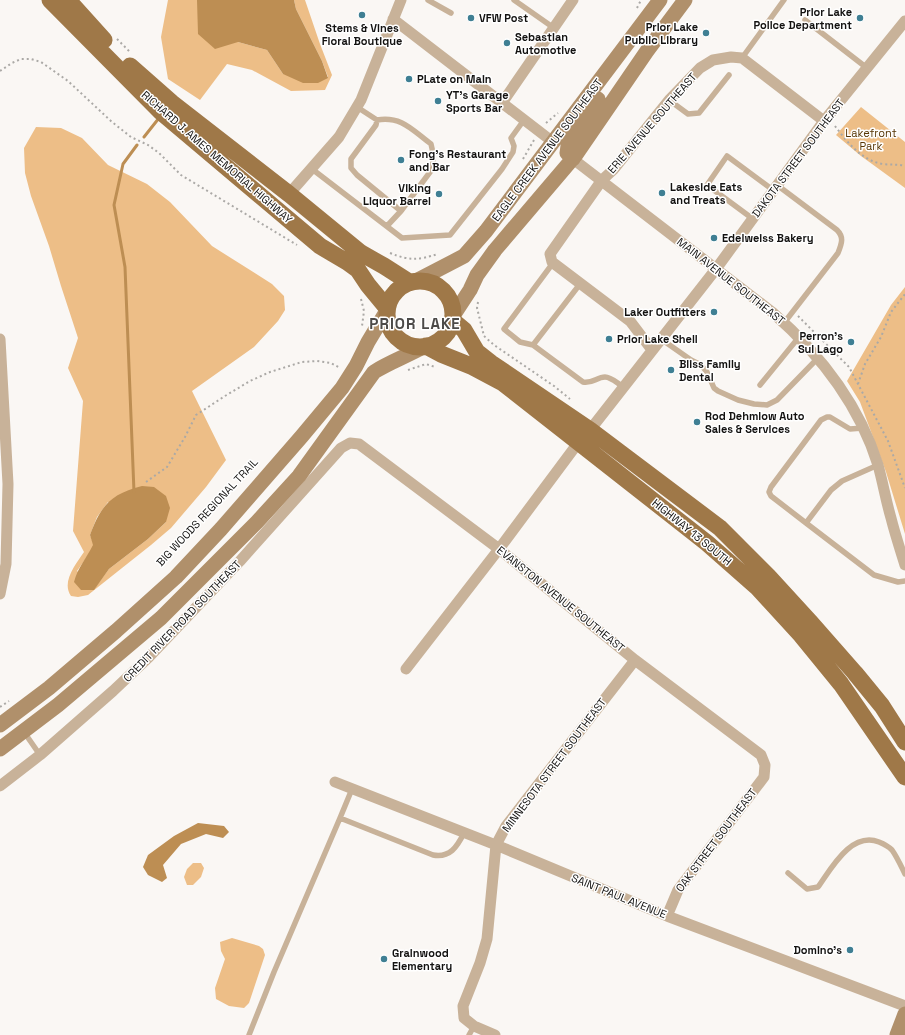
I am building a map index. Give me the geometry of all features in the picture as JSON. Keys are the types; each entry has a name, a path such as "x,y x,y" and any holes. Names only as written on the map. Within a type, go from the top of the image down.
{"main road":[{"name":"RICHARD J. AMES MEMORIAL HIGHWAY","path":"50,0 162,112 320,246 358,270 387,310"},
{"name":"RICHARD J. AMES MEMORIAL HIGHWAY","path":"68,0 120,57 172,103 289,194 361,254 412,282"},
{"name":"EAGLE CREEK AVENUE SOUTHEAST","path":"412,282 464,256 486,231 660,0"},
{"name":"EAGLE CREEK AVENUE SOUTHEAST","path":"452,318 470,290 477,275 495,250 573,159 647,51 685,0"},
{"path":"573,159 567,153 571,140 587,114 629,55 644,30 651,13"},
{"path":"0,749 24,732 99,671 161,618 257,522 300,476 374,372 387,364 434,344 444,337 450,328 452,306 448,296 441,288 433,283 422,280 402,285 394,292 389,300 387,310 388,323 393,334 401,342 411,346 425,347"},
{"path":"0,725 49,688 116,631 176,577 221,529 293,448 342,388 387,310"},
{"name":"HIGHWAY 13 SOUTH","path":"452,318 464,330 478,352 491,363 590,430 720,528 774,582 850,667 882,706 905,742"},
{"name":"HIGHWAY 13 SOUTH","path":"425,347 471,366 503,383 707,543 757,587 801,635 841,684 905,777"},
{"path":"897,1035 905,1014"}],"street":[{"path":"289,194 339,137 357,107 401,0"},
{"path":"502,103 554,28 570,1"},
{"path":"393,20 553,142"},
{"name":"DAKOTA STREET SOUTHEAST","path":"590,430 622,386 716,270 824,121 905,21"},
{"name":"ERIE AVENUE SOUTHEAST","path":"553,263 550,254 602,180 613,170 669,100 700,68 713,60 732,57 742,58"},
{"path":"742,58 824,121"},
{"name":"MAIN AVENUE SOUTHEAST","path":"573,159 784,322 800,337 818,358 848,400 863,428 878,465 902,543 905,565"},
{"path":"553,263 630,321 652,350"},
{"path":"0,339 8,484 6,564 0,594"},
{"name":"EVANSTON AVENUE SOUTHEAST","path":"350,442 359,444 499,549 635,660 761,755 765,765"},
{"name":"CREDIT RIVER ROAD SOUTHEAST","path":"0,786 40,755 113,691 149,657 240,561 341,448 350,442"},
{"path":"406,670 578,443"},
{"name":"MINNESOTA STREET SOUTHEAST","path":"472,1030 464,1018 462,1006 478,969 487,939 496,845 506,826 635,660"},
{"name":"OAK STREET SOUTHEAST","path":"667,916 678,890 764,777 765,765"},
{"name":"SAINT PAUL AVENUE","path":"335,782 496,845 667,916 905,1006"},
{"path":"472,1030 495,1035"}],"lane":[{"path":"428,0 451,13"},
{"path":"514,0 554,28"},
{"path":"742,58 784,0"},
{"path":"805,20 867,68"},
{"path":"669,100 688,114 699,113 729,75"},
{"path":"357,107 377,120 388,118 404,123 431,144 433,153 433,168 401,211 387,226"},
{"path":"377,120 376,126 351,159 351,168 357,176 401,211"},
{"path":"312,169 402,238 450,235 506,163 513,152 514,146 511,138 524,120"},
{"path":"752,219 707,185 727,156 837,230 841,235 842,244 838,252 784,322"},
{"path":"553,263 504,329 520,342 533,346 583,382 589,383 599,378 606,377 622,386"},
{"path":"533,346 580,284"},
{"path":"760,385 800,337"},
{"path":"661,339 691,360 701,365 707,372 714,388 718,391 738,400 754,404 766,405 777,400 818,358"},
{"path":"863,428 850,428 830,417 822,420 770,487 769,492 771,496 874,575 898,582 905,581"},
{"path":"806,523 831,490 842,481 878,465"},
{"path":"24,732 40,755"},
{"path":"249,1035 274,972 352,789"},
{"path":"340,818 433,856 447,854 454,850 464,833"},
{"path":"788,873 807,889 814,889 818,887 846,849 857,843 874,840 885,844 892,850 905,874"}],"path":[{"path":"0,71 12,62 21,59 31,59 41,62 68,81 112,122 132,137 148,145 159,153 181,175 297,246"},
{"path":"835,126 844,139 855,150 871,160 883,164 900,164 905,166"},
{"path":"358,293 362,300 364,311 361,329"},
{"path":"858,384 865,364 881,337 891,312 905,294"},
{"path":"479,295 477,308 484,336 494,345 554,386 572,401"},
{"path":"146,482 167,467 196,415 250,381 270,372 302,362 316,361 331,363 342,369 344,365"},
{"path":"406,370 426,364 439,368"},
{"path":"0,707 13,698"}],"green space":[{"path":"168,0 197,0 238,42 267,50 283,74 328,77 322,61 296,9 294,0 305,0 332,75 325,90 291,91 252,70 227,64 200,100 168,79 161,37"},
{"name":"Lakefront Park","path":"861,107 905,142 905,188 861,156 836,135"},
{"path":"36,127 61,128 82,138 108,165 147,184 170,202 212,246 272,284 284,296 285,310 278,321 254,347 192,391 226,460 206,487 171,528 88,595 78,597 71,596 68,591 68,585 71,573 84,552 73,531 83,401 68,368 78,338 49,246 31,196 25,173 24,148","holes":["108,502 166,522 148,539 109,569 94,589 77,571 94,545 90,535 97,517"]},
{"path":"905,287 905,534 886,472 860,402 847,381 891,305"},
{"path":"193,863 201,863 204,868 201,877 193,885 187,885 184,877 187,869"},
{"path":"232,938 259,946 263,949 265,955 249,1003 244,1008 229,1006 216,999 215,988 225,959 221,951 220,942"}],"shaded area":[{"path":"197,0 294,0 296,9 322,61 328,78 318,83 303,83 283,74 267,50 238,42 215,49 198,34"},
{"path":"142,486 154,487 166,496 170,508 166,522 148,539 109,569 94,590 81,590 74,582 80,567 93,545 90,535 98,516 108,502 115,497 131,489"},
{"path":"198,823 224,826 229,832 223,838 206,834 181,844 163,865 167,878 162,882 148,875 143,867 148,855 174,836"}],"waterway":[{"path":"144,137 159,118"},
{"path":"134,492 125,267 114,205 123,164 137,145"}],"place":[{"name":"Stems & Vines Floral Boutique","path":"362,15"},
{"name":"VFW Post","path":"471,18"},
{"name":"Prior Lake Police Department","path":"860,18"},
{"name":"Prior Lake Public Library","path":"706,33"},
{"name":"Sebastian Automotive","path":"507,43"},
{"name":"PLate on Main","path":"409,79"},
{"name":"YT's Garage Sports Bar","path":"438,101"},
{"name":"Fong's Restaurant and Bar","path":"401,160"},
{"name":"Lakeside Eats and Treats","path":"662,193"},
{"name":"Viking Liquor Barrel","path":"439,194"},
{"name":"Edelweiss Bakery","path":"714,238"},
{"name":"Laker Outfitters","path":"714,312"},
{"name":"Prior Lake Shell","path":"609,339"},
{"name":"Perron's Sul Lago","path":"851,342"},
{"name":"Bliss Family Dental","path":"671,370"},
{"name":"Rod Dehmlow Auto Sales & Services","path":"697,422"},
{"name":"Domino's","path":"850,950"},
{"name":"Grainwood Elementary","path":"384,959"}],"district":[{"name":"PRIOR LAKE","path":"415,324"}]}
